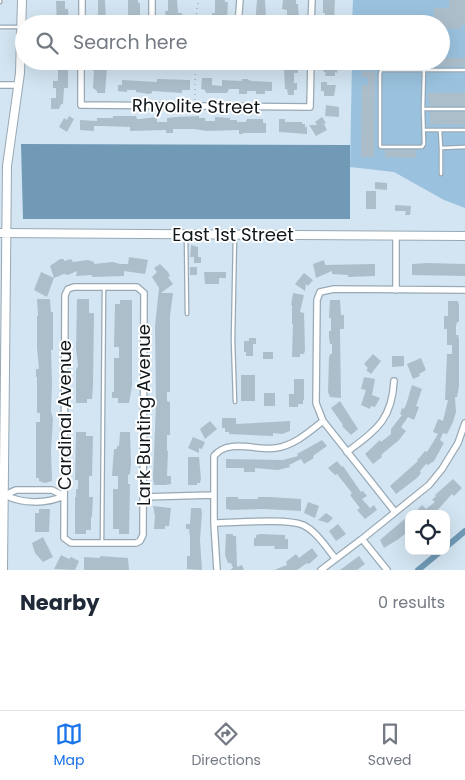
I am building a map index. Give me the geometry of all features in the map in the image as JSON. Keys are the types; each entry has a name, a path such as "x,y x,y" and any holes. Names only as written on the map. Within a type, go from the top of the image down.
{"main road":[{"path":"22,0 22,15"},
{"path":"3,570 4,233 8,159 20,70"},
{"name":"East 1st Street","path":"4,233 465,236"}],"street":[{"path":"82,0 82,15"},
{"path":"152,0 152,15"},
{"path":"239,15 240,0"},
{"path":"311,15 312,0"},
{"name":"Rhyolite Street","path":"81,70 81,105 310,107 311,70"},
{"path":"0,85 18,85"},
{"path":"396,235 396,290"},
{"name":"Cardinal Avenue","path":"102,543 71,543 66,540 64,535 65,295 71,287 104,287"},
{"name":"Lark Bunting Avenue","path":"102,543 136,543 140,541 143,535 144,296 143,291 137,287 104,287"},
{"path":"395,512 323,421 316,403 316,306 320,292 334,289 465,290"},
{"path":"347,452 377,428 388,413 393,398 394,381"},
{"path":"216,570 214,456 220,449 230,447 276,448 293,443 323,421"},
{"path":"321,570 429,484 442,469 458,443 465,423"},
{"path":"458,443 465,446"},
{"path":"2,495 16,490 52,490 64,496"},
{"path":"2,495 16,501 52,501 64,496"},
{"path":"143,497 214,496"},
{"path":"214,523 285,522 303,525 314,533 335,558"},
{"path":"362,539 387,570"}],"lane":[{"path":"0,27 15,27"},
{"path":"381,70 381,147 422,147 424,144 424,70"},
{"path":"450,70 465,70"},
{"path":"423,109 465,109"},
{"path":"424,130 465,130"},
{"path":"440,130 440,174"},
{"path":"440,148 465,147"},
{"path":"186,234 187,314"},
{"path":"235,234 233,340 235,402"},
{"path":"102,543 104,287"}],"path":[{"path":"196,15 199,0"},
{"path":"195,70 195,106"}],"shaded area":[{"path":"353,0 465,0 465,208 444,200 394,172 350,167 352,70 450,70 450,15 352,15"},
{"path":"21,144 350,145 350,219 23,219"}],"building":[{"path":"98,0 105,0 106,15 98,15"},
{"path":"128,0 138,0 138,3 140,3 140,15 128,15"},
{"path":"168,0 177,0 178,13 182,13 182,15 166,15 165,11 168,11"},
{"path":"215,0 225,0 225,2 228,2 227,15 212,15 212,13 215,13"},
{"path":"257,0 265,0 266,15 256,15"},
{"path":"283,0 296,0 299,15 287,15 287,10 282,9"},
{"path":"323,0 335,0 334,15 325,15 323,13"},
{"path":"449,0 465,0 465,25 461,25 461,29 450,28 450,15 434,15 434,8 449,8"},
{"path":"56,1 65,1 65,9 68,9 68,15 57,15"},
{"path":"450,58 465,58 465,66 450,66"},
{"path":"58,70 68,70 68,88 64,88 63,104 61,104 59,109 51,109 51,98 56,98 56,88 53,88 53,81 58,81"},
{"path":"107,70 105,93 97,93 93,88 93,71"},
{"path":"284,70 298,70 298,73 294,73 294,83 297,83 297,90 294,90 294,95 288,95 287,89 285,89"},
{"path":"337,70 337,73 335,72 335,76 325,76 326,73 323,71"},
{"path":"362,71 375,71 374,157 361,157 362,85 368,85 368,77 362,77"},
{"path":"202,78 212,78 212,85 222,86 222,80 242,81 242,79 248,79 272,82 272,91 265,91 265,94 247,91 247,94 239,94 239,89 229,89 227,93 206,93 205,90 201,89"},
{"path":"157,79 190,80 190,90 182,90 182,93 152,91 149,94 136,92 136,90 118,91 118,85 122,85 122,80 157,82"},
{"path":"321,82 327,82 327,85 336,85 334,96 324,96 324,91 321,91"},
{"path":"428,93 465,93 465,106 430,106"},
{"path":"326,105 339,107 339,117 325,116"},
{"path":"430,112 465,112 465,125 430,124"},
{"path":"69,116 74,119 67,132 59,127 64,118 67,120"},
{"path":"113,116 136,116 137,119 157,117 157,122 167,122 167,118 199,116 199,118 205,118 205,121 215,121 215,117 230,118 230,120 237,120 237,122 246,122 247,119 263,119 263,123 266,123 266,133 239,134 239,130 173,129 173,133 166,133 166,130 130,131 130,127 102,126 94,126 94,131 80,130 80,120 97,121 97,118 113,118"},
{"path":"322,117 326,123 324,124 327,130 316,136 309,125 317,125 315,122"},
{"path":"279,119 285,119 285,122 302,122 302,124 305,124 305,128 307,126 307,134 279,132"},
{"path":"385,150 416,150 416,158 385,157"},
{"path":"375,182 387,183 387,190 375,189"},
{"path":"366,191 376,191 376,209 366,209"},
{"path":"395,205 411,206 410,215 405,215 406,211 395,211"},
{"path":"191,245 198,247 198,257 201,257 201,263 194,263 194,257 190,257"},
{"path":"129,257 148,260 145,274 124,271 124,276 92,277 92,275 76,276 77,271 54,278 50,266 60,259 64,259 64,261 71,259 73,262 88,260 94,262 94,264 113,262 128,264"},
{"path":"324,260 325,265 375,264 375,276 348,277 348,275 332,274 332,271 316,278 313,264"},
{"path":"160,264 168,272 170,276 168,277 173,284 161,293 173,293 170,316 170,392 167,392 167,401 170,402 170,435 167,435 167,476 171,476 171,484 154,485 155,326 159,288 152,277 157,272 154,268"},
{"path":"412,264 465,264 465,276 412,275"},
{"path":"190,267 197,267 197,275 190,275"},
{"path":"41,272 54,278 47,297 34,290"},
{"path":"204,272 226,272 226,278 219,278 219,284 205,284"},
{"path":"304,273 313,280 308,286 306,284 305,291 295,284"},
{"path":"293,293 304,295 300,312 304,313 305,350 304,354 300,354 300,357 292,357 293,324 291,305"},
{"path":"37,299 50,299 51,312 53,312 53,350 51,350 52,481 45,483 36,478 36,422 40,422 40,413 37,413 36,377 36,369 39,369"},
{"path":"77,299 89,299 89,313 94,313 92,399 87,399 87,403 76,403 76,370 78,366 76,349"},
{"path":"120,300 132,300 132,386 129,403 118,403 118,398 112,398 112,392 114,392 114,358 119,358 119,347 114,347 115,304 120,304"},
{"path":"330,300 340,300 341,315 344,315 344,329 340,329 341,398 330,397 328,392 329,358 330,354 332,354 332,344 330,344 329,338 329,331 331,331 331,318 329,318"},
{"path":"448,301 458,301 459,306 459,322 457,322 456,326 456,335 458,335 459,339 459,387 457,397 455,397 456,412 447,434 443,433 440,440 444,443 434,461 428,465 426,464 417,478 396,494 390,486 418,461 425,451 427,452 438,434 433,432 438,419 443,421 448,400 445,400 447,354 452,354 452,345 447,345 447,329 444,329 444,316 448,316"},
{"path":"249,338 256,338 256,344 253,344 253,356 246,356 246,352 244,352 244,341 249,341"},
{"path":"263,352 273,352 273,359 263,359"},
{"path":"373,354 381,361 371,374 366,370 368,368 364,364"},
{"path":"392,356 404,356 404,366 392,367"},
{"path":"421,358 426,370 419,374 420,376 413,379 407,364"},
{"path":"241,375 255,375 255,401 241,401"},
{"path":"364,377 375,379 372,395 380,398 375,407 371,406 370,409 361,405 366,390 361,389"},
{"path":"294,379 304,379 304,400 303,404 298,404 298,407 289,407 289,394 294,394"},
{"path":"412,385 422,389 416,406 419,407 414,420 408,417 401,427 406,431 373,464 365,454 380,440 381,442 391,434 391,429 402,415 400,414 402,408 404,409 406,405"},
{"path":"264,393 275,393 275,406 264,406"},
{"path":"340,401 358,429 351,435 342,426 331,408"},
{"path":"222,418 236,418 236,424 290,421 290,431 282,434 273,433 273,436 229,434 229,432 225,432 225,428 222,428"},
{"path":"210,421 217,429 205,439 200,429"},
{"path":"76,432 86,432 86,436 93,436 92,476 89,476 89,497 93,497 92,517 91,530 86,530 86,534 75,534 75,497 76,489 78,489 78,480 75,480"},
{"path":"120,432 130,432 131,464 130,474 128,475 128,484 130,484 129,534 119,534 119,529 113,529 113,489 118,489 118,476 112,476 114,449 117,449 117,446 119,446"},
{"path":"193,437 205,442 202,449 199,448 199,453 188,448"},
{"path":"322,440 327,446 304,464 301,459 289,465 290,467 278,470 255,468 255,472 244,472 244,468 226,468 226,459 283,460 298,456 297,454"},
{"path":"188,457 199,457 201,479 197,485 188,485"},
{"path":"337,461 343,466 361,492 363,491 367,496 362,499 370,508 374,505 377,510 365,519 357,510 360,508 350,495 352,493 337,474 335,475 328,468"},
{"path":"453,479 462,488 454,496 452,494 438,510 419,510 422,505 426,509 435,502 432,500"},
{"path":"226,497 238,497 238,499 270,497 301,499 301,511 231,510 226,509"},
{"path":"308,502 319,506 315,518 304,513"},
{"path":"153,506 171,508 169,526 165,526 165,529 154,529 155,516"},
{"path":"191,508 201,508 202,513 200,540 202,570 187,569 187,556 190,556 190,537 186,524 190,524"},
{"path":"39,509 50,509 49,532 35,532 35,513 39,513"},
{"path":"326,513 333,518 328,523 318,520"},
{"path":"405,519 405,534 384,548 380,540"},
{"path":"338,524 346,534 336,541 329,531"},
{"path":"226,534 236,536 237,567 242,565 244,570 230,570 233,568 231,563 228,563 225,555"},
{"path":"260,534 285,535 285,539 288,539 288,549 274,549 275,546 254,546 254,538"},
{"path":"43,537 53,557 43,562 35,553 32,543"},
{"path":"312,548 318,556 309,564 307,563 297,570 274,570 287,565 286,562 296,554 299,558"},
{"path":"61,555 79,561 75,570 54,569"},
{"path":"100,556 128,558 129,570 84,570 84,557 100,558"},
{"path":"359,556 365,564 357,570 340,570"}],"waterway":[{"path":"450,544 465,531"},
{"path":"418,570 436,555"}]}
